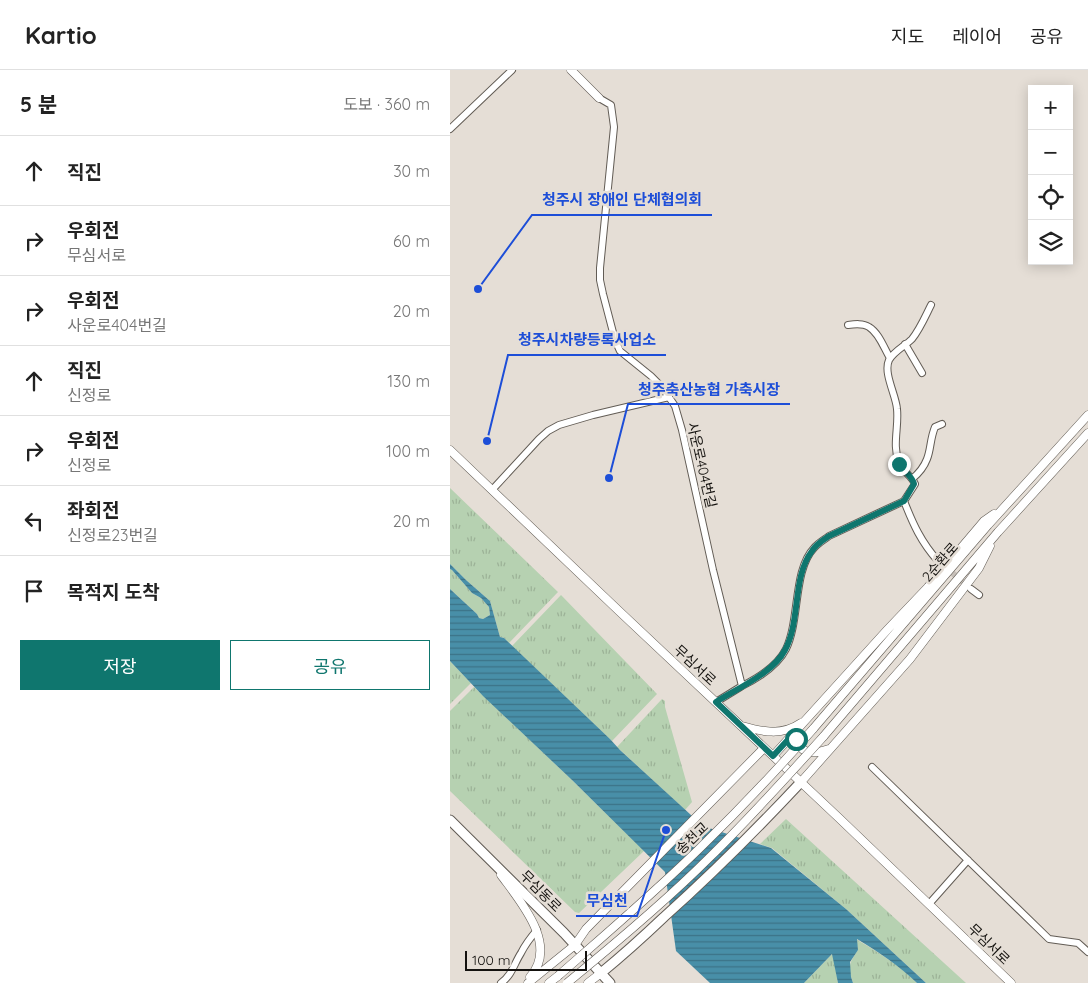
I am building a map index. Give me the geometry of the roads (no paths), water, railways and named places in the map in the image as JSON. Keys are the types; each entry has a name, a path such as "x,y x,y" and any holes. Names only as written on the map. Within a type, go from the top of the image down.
{"main road":[{"path":"601,973 704,881 801,782"},
{"name":"무심동로","path":"450,820 575,945 610,983"}],"street":[{"path":"450,129 512,70"},
{"path":"571,70 599,98"},
{"name":"사운로404번길","path":"599,98 611,105 614,127 600,268 603,294 615,340 620,351 651,376 662,387 675,406 742,686"},
{"path":"716,702 751,682 778,660 786,650 792,634 802,571 813,549 829,536 904,501 914,484 899,464 896,452 897,410 888,371 888,363 890,358 911,339 931,305"},
{"path":"848,325 860,324 868,326 890,358"},
{"path":"905,344 922,373"},
{"path":"492,490 539,439 559,425 668,398"},
{"name":"2순환로","path":"813,729 1088,414"},
{"path":"912,479 927,459 931,436 935,427 942,424"},
{"name":"2순환로","path":"823,737 998,532 1088,433"},
{"name":"무심서로","path":"450,450 1011,983"},
{"path":"904,501 922,541 938,561"},
{"path":"773,756 928,587 984,521 1006,506"},
{"path":"801,782 910,659 979,568 998,532"},
{"path":"971,589 979,595"},
{"path":"742,726 775,732 795,726 808,718"},
{"name":"송천교","path":"549,983 646,899 701,847 771,776 813,729"},
{"path":"796,731 796,739 806,751 814,753 829,749"},
{"name":"송천교","path":"567,983 656,908 711,856 779,786 823,737"},
{"path":"526,983 575,945 586,929 764,748"},
{"path":"872,767 1050,940 1078,942 1088,952"},
{"path":"929,904 968,860"},
{"path":"493,863 529,914 537,930 539,960 534,972 526,983"},
{"path":"501,983 514,969 521,953 537,930"},
{"path":"588,983 601,973"}],"water":[{"path":"450,564 490,601 500,637 504,638 620,750 703,826 771,848 846,909 926,983 917,983 857,939 858,950 850,962 853,983 838,983 832,954 804,983 710,983 676,951 665,872 483,696 450,661 450,589 479,618 483,619 490,615 489,607 481,598 472,593 450,569"}],"tunnel":[{"path":"938,561 969,587"}],"place":[{"name":"청주시 장애인 단체협의회","path":"478,289"},
{"name":"청주시차량등록사업소","path":"487,441"},
{"name":"청주축산농협 가축시장","path":"609,478"},
{"name":"무심천","path":"666,830"}]}
